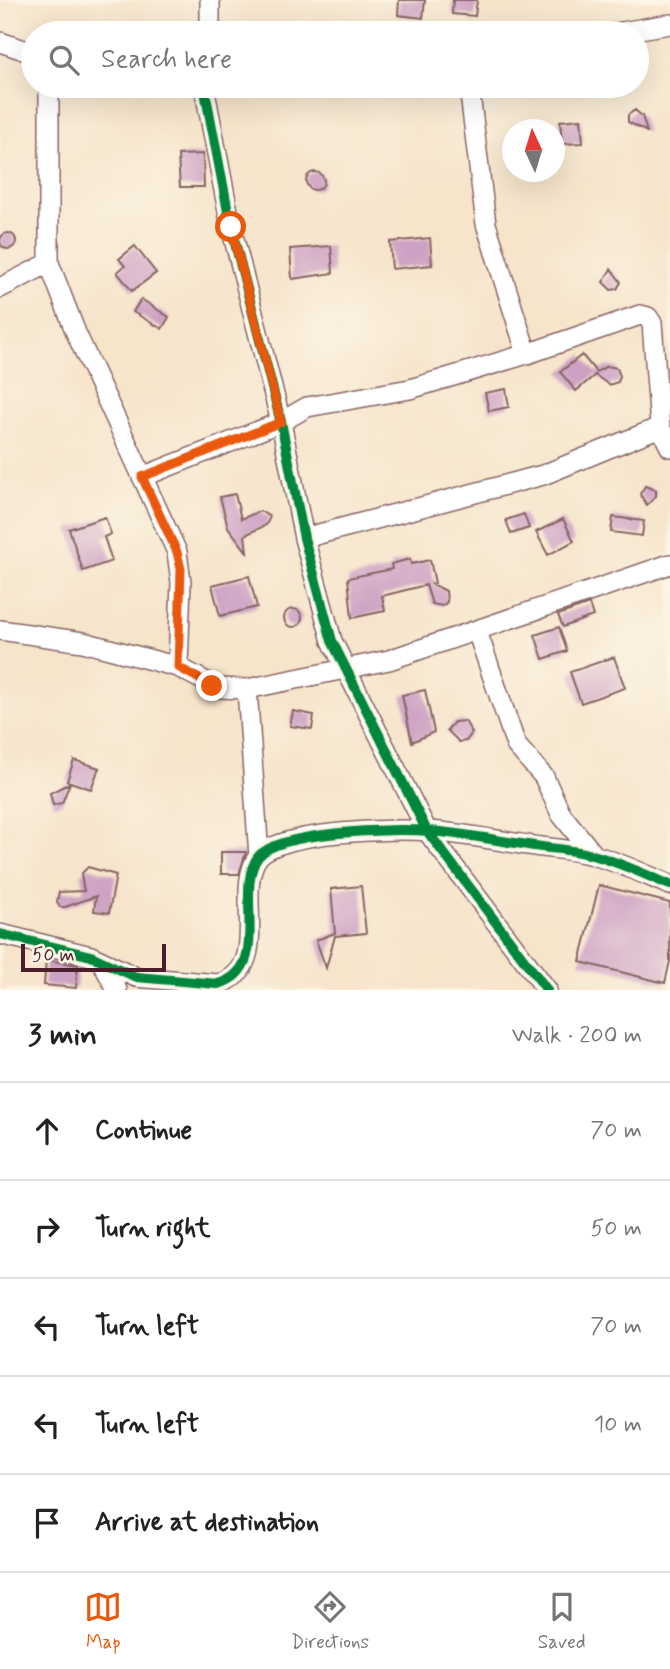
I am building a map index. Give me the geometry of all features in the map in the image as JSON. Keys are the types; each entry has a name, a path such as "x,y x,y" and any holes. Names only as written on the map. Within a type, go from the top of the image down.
{"street":[{"path":"210,0 210,21"},
{"path":"649,27 670,24"},
{"path":"0,42 21,49"},
{"path":"49,98 49,263 76,333 177,552 181,569 178,667"},
{"path":"206,98 231,227 281,422 304,538 332,641 427,831 547,990"},
{"path":"470,98 486,224 527,354"},
{"path":"0,288 49,263"},
{"path":"142,477 281,422 318,403 410,389 527,354 640,315 648,317 652,323 660,427 670,447"},
{"path":"304,538 543,475 660,427"},
{"path":"0,638 0,630 83,642 178,667 218,688 247,689 389,660 670,564"},
{"path":"477,631 516,745 544,777 561,814 594,855"},
{"path":"247,689 259,856"},
{"path":"0,934 82,954 145,979 216,987 236,977 245,964 252,870 259,856 269,848 289,841 361,831 427,831 594,855 670,885"},
{"path":"103,964 117,990"}],"building":[{"path":"399,0 425,0 423,18 398,15"},
{"path":"453,0 477,0 475,16 452,14"},
{"path":"635,110 642,116 647,132 628,122 628,115"},
{"path":"581,119 583,143 565,144 565,121"},
{"path":"203,154 204,187 180,187 178,155"},
{"path":"311,172 319,172 324,181 322,188 311,190 306,185 306,177"},
{"path":"8,233 14,235 14,247 8,249 2,247 0,241 2,235"},
{"path":"430,238 432,265 392,269 390,242"},
{"path":"135,246 156,273 132,291 117,272 125,266 119,259"},
{"path":"331,246 333,273 292,279 290,249"},
{"path":"611,269 621,282 617,289 611,290 603,282"},
{"path":"141,299 169,317 162,329 133,312"},
{"path":"582,355 596,372 607,366 617,368 620,376 618,382 609,385 595,375 576,391 560,372"},
{"path":"506,389 509,407 489,411 485,393"},
{"path":"645,486 656,490 656,496 647,505 640,494"},
{"path":"235,494 241,519 260,511 270,517 266,525 245,535 247,552 228,527 220,497"},
{"path":"524,514 529,528 511,534 506,520"},
{"path":"105,517 111,534 104,537 112,561 83,571 69,529"},
{"path":"613,517 644,521 642,536 611,532"},
{"path":"563,519 574,541 548,555 536,532"},
{"path":"410,559 411,564 430,560 435,583 432,584 446,591 447,602 442,606 432,604 426,585 382,596 385,611 352,618 348,578 392,569 391,564"},
{"path":"249,576 257,607 220,616 212,585"},
{"path":"589,604 593,616 563,627 558,615"},
{"path":"289,609 297,609 302,618 300,625 289,627 284,622 284,614"},
{"path":"559,627 567,651 543,659 535,635"},
{"path":"614,657 625,688 581,703 570,672"},
{"path":"425,690 434,732 412,742 402,695"},
{"path":"293,711 314,715 312,729 290,726"},
{"path":"465,721 472,733 466,741 459,742 447,730 454,722"},
{"path":"74,760 99,768 91,789 67,781"},
{"path":"70,783 62,803 53,805 50,793"},
{"path":"221,852 246,852 239,874 221,874"},
{"path":"88,867 116,875 109,913 94,911 96,896 65,907 60,907 57,902 59,892 84,891 81,874"},
{"path":"599,885 670,903 670,961 665,983 580,962"},
{"path":"361,886 366,933 335,936 326,968 316,940 335,933 331,889"},
{"path":"46,960 78,965 76,988 44,985"}],"cycle path":[{"path":"206,98 231,227 281,422 304,538 332,641 427,831 547,990"},
{"path":"0,934 91,956 136,977 218,984 235,976 244,962 249,946 251,871 258,857 270,848 288,842 365,831 440,832 579,852 615,862 670,885"}],"route":[{"path":"212,686 178,667 181,569 177,552 142,477 281,422 231,227"}]}
